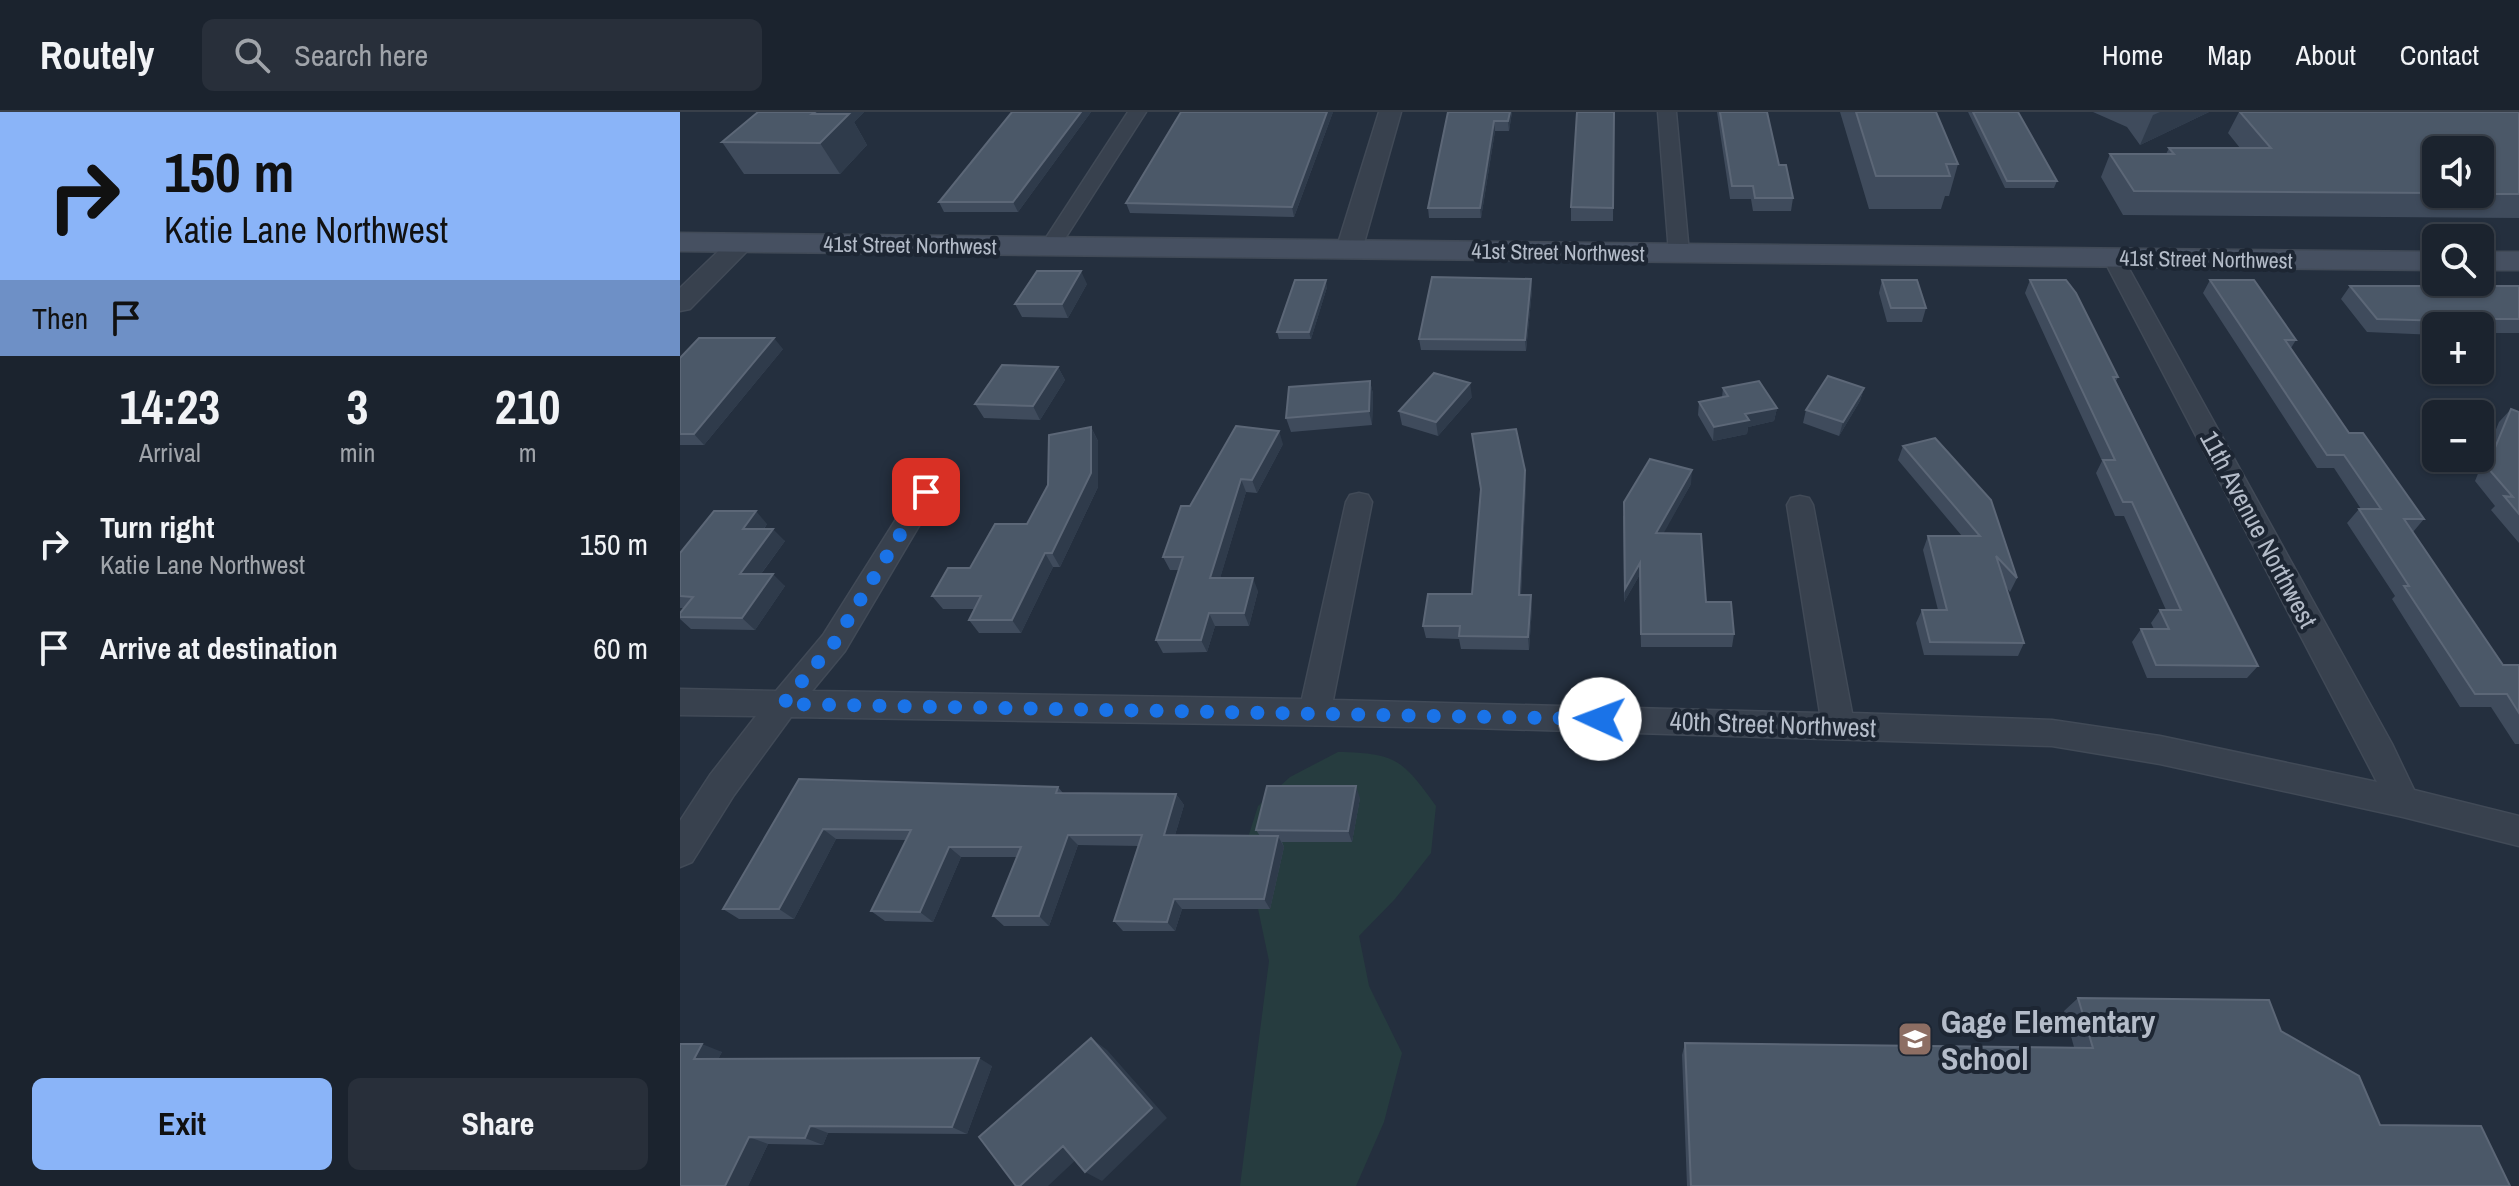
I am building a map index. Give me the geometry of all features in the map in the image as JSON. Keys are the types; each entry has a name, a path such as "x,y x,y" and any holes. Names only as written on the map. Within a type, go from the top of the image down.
{"main road":[{"name":"41st Street Northwest","path":"680,242 2422,261"},
{"path":"2494,261 2519,261"}],"street":[{"path":"1050,247 1137,112"},
{"path":"1349,250 1390,112"},
{"path":"1667,112 1679,253"},
{"path":"680,303 741,243"},
{"name":"11th Avenue Northwest","path":"2113,258 2381,754 2403,802"},
{"path":"680,851 722,785 834,643 926,492"},
{"path":"1315,712 1359,502"},
{"path":"1800,505 1838,726"},
{"name":"40th Street Northwest","path":"680,702 1315,712 2052,733 2108,740 2403,802 2519,831"}],"green space":[{"path":"1338,752 1373,754 1396,762 1415,778 1436,806 1431,853 1395,899 1359,936 1369,986 1402,1053 1384,1122 1356,1186 1240,1186 1269,961 1245,847 1258,806 1290,777"}],"building":[{"path":"758,112 849,114 820,143 722,142"},
{"path":"1012,112 1081,112 1013,202 939,202"},
{"path":"1181,112 1327,112 1292,207 1126,203"},
{"path":"1448,112 1510,112 1508,121 1494,121 1480,208 1428,208"},
{"path":"1577,112 1614,112 1613,208 1571,207"},
{"path":"1720,112 1767,112 1779,165 1786,165 1793,198 1755,198 1753,186 1732,186"},
{"path":"1856,112 1936,112 1958,164 1946,164 1950,176 1876,176"},
{"path":"1973,112 2018,112 2057,181 2007,181"},
{"path":"2240,112 2519,112 2519,194 2494,194 2494,136 2422,136 2422,193 2134,191 2110,154 2174,154 2169,148 2271,148"},
{"path":"1037,271 1081,271 1062,304 1015,304"},
{"path":"1432,277 1531,279 1525,340 1419,339"},
{"path":"1295,280 1326,280 1309,332 1277,332"},
{"path":"1882,280 1917,280 1926,308 1891,308"},
{"path":"2030,280 2066,280 2076,293 2118,377 2113,377 2258,666 2156,665 2141,629 2169,629 2160,610 2181,610 2132,502 2123,502 2103,460 2115,460"},
{"path":"2210,280 2254,280 2296,340 2285,340 2349,433 2363,433 2424,519 2404,519 2503,665 2519,665 2519,713 2507,694 2475,694 2404,586 2409,586 2359,509 2381,509 2344,455 2327,455"},
{"path":"2350,286 2422,286 2422,296 2494,296 2494,286 2519,286 2519,319 2494,319 2494,312 2422,312 2422,320 2377,319"},
{"path":"699,338 774,338 694,434 680,434 680,358"},
{"path":"1002,365 1058,367 1033,406 975,404"},
{"path":"1434,373 1470,383 1436,422 1399,411"},
{"path":"1828,376 1864,388 1843,422 1806,410"},
{"path":"1370,381 1369,411 1286,418 1289,387"},
{"path":"1759,381 1777,408 1745,414 1749,420 1714,427 1699,402 1728,396 1723,388"},
{"path":"2511,409 2519,412 2519,514 2504,496 2513,497 2491,472 2494,472 2494,450"},
{"path":"1236,426 1279,431 1252,480 1241,479 1210,578 1253,578 1244,613 1209,613 1201,640 1156,640 1183,557 1163,557 1181,506 1190,506"},
{"path":"1091,427 1091,473 1052,553 1045,553 1012,620 969,620 981,596 932,596 948,568 970,568 995,524 1027,524 1048,485 1049,435"},
{"path":"1516,429 1525,470 1519,595 1531,595 1528,637 1459,636 1460,626 1423,626 1428,594 1472,594 1481,489 1472,434"},
{"path":"1935,438 1991,500 2017,578 1996,556 2024,643 1930,642 1922,610 1947,610 1928,536 1980,536 1903,446"},
{"path":"1650,459 1692,470 1656,533 1701,534 1706,602 1731,602 1734,634 1641,634 1640,563 1625,589 1624,502"},
{"path":"714,511 756,511 743,529 773,529 740,574 773,574 742,618 680,617 693,597 680,596 680,553"},
{"path":"799,779 1058,787 1056,793 1176,794 1164,835 1278,836 1264,899 1174,899 1167,922 1114,921 1142,835 1068,835 1039,916 993,916 1021,847 949,847 920,912 871,911 911,830 823,829 779,909 723,909"},
{"path":"1267,786 1356,786 1348,831 1256,830"},
{"path":"2078,998 2269,1000 2281,1031 2359,1076 2380,1125 2481,1126 2510,1186 1691,1186 1685,1043 2093,1048"},
{"path":"1091,1038 1152,1108 1085,1172 1063,1146 1020,1186 1016,1186 979,1137"},
{"path":"680,1044 702,1044 694,1059 979,1058 952,1127 810,1126 805,1138 749,1137 725,1186 680,1186"}],"place":[{"name":"Gage Elementary School","path":"1915,1039"}],"route":[{"path":"926,492 834,643 783,704 1600,719"}]}
